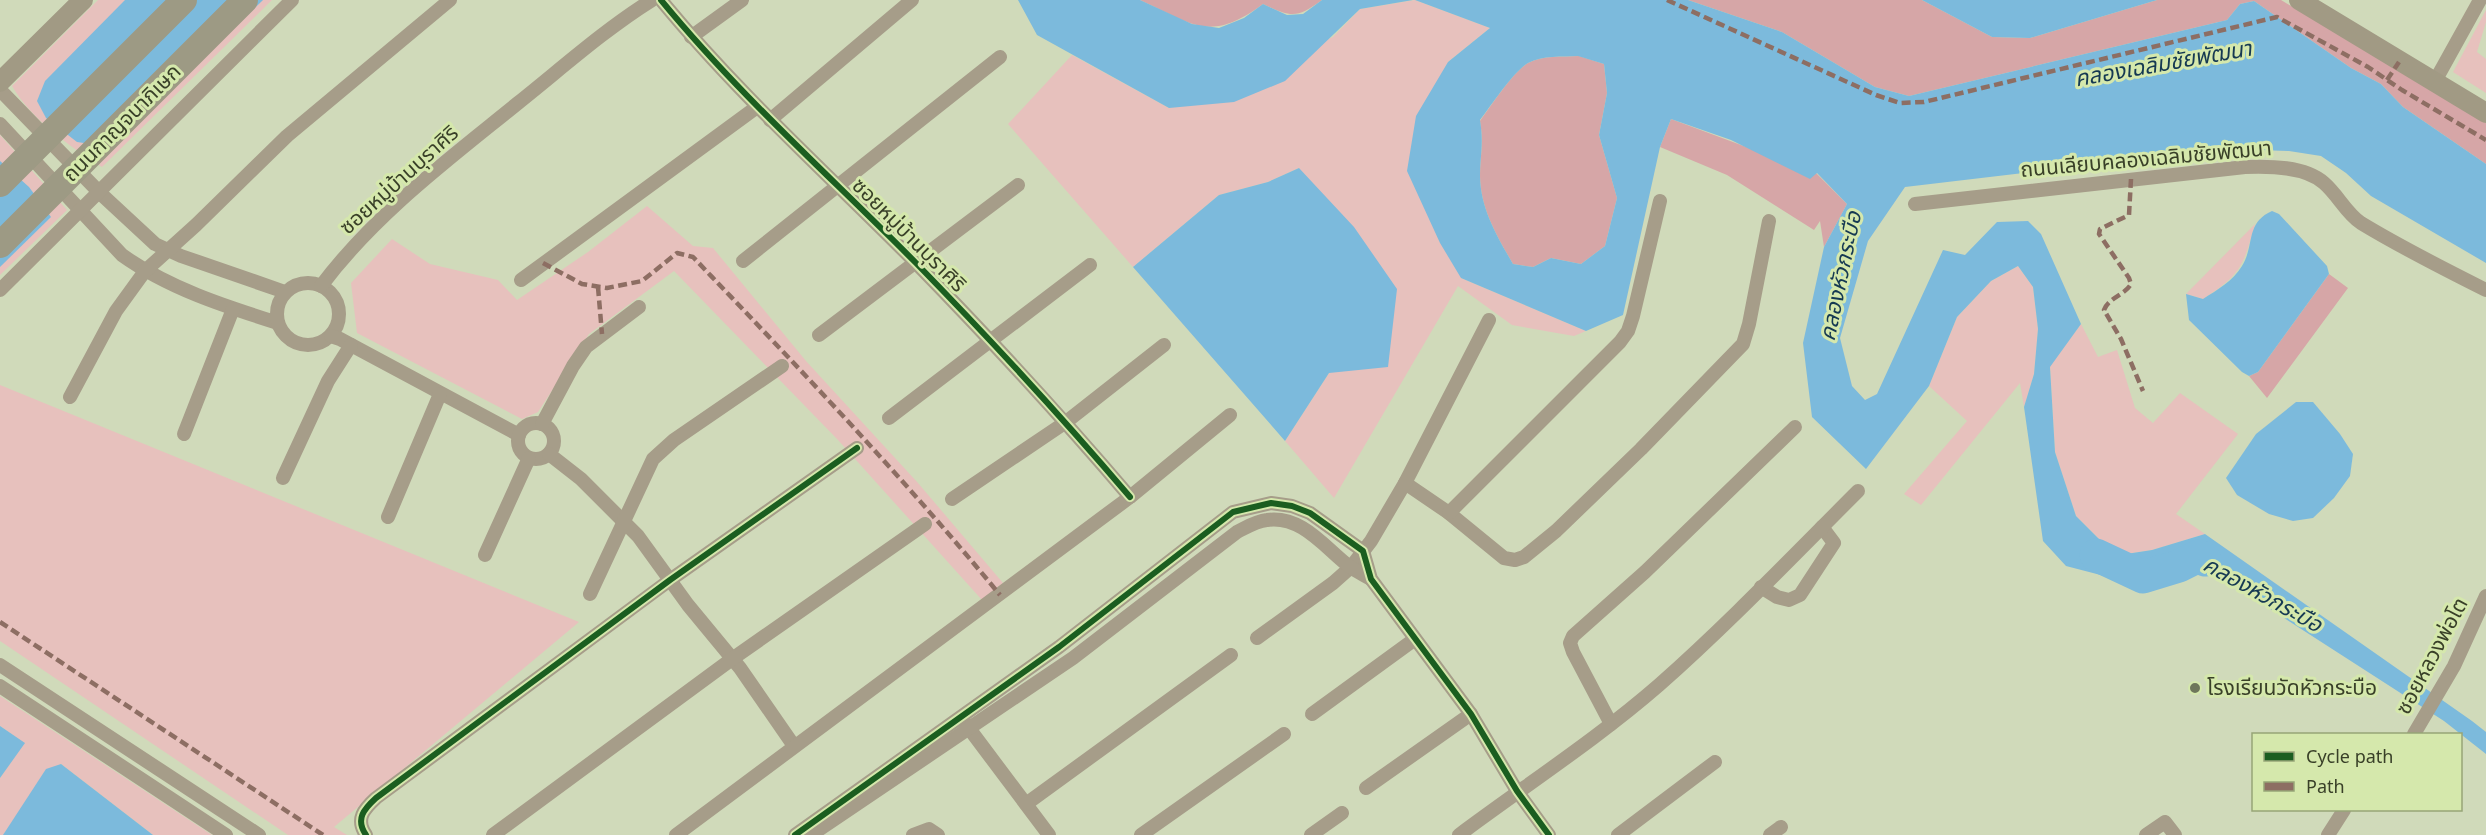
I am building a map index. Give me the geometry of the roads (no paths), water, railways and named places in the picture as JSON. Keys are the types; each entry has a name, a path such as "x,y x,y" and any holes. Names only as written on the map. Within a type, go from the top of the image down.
{"highway":[{"name":"ถนนกาญจนาภิเษก","path":"0,184 184,0"},
{"name":"ถนนกาญจนาภิเษก","path":"0,245 245,0"}],"street":[{"path":"0,82 83,0"},
{"path":"0,290 292,0"},
{"path":"70,397 116,311 145,271 168,252 287,136 450,0"},
{"name":"ซอยหมู่บ้านบุราศิริ","path":"321,286 334,268 415,187 605,32 652,0"},
{"name":"ซอยหมู่บ้านบุราศิริ","path":"661,0 691,37 757,107 991,341 1066,422 1130,497"},
{"path":"691,37 741,0"},
{"path":"770,120 912,0"},
{"path":"2299,0 2486,113"},
{"path":"2434,83 2480,0"},
{"path":"743,261 1000,57"},
{"path":"0,90 100,193 155,244 168,252 285,292"},
{"path":"521,280 757,107"},
{"path":"0,124 122,255 145,271 233,309 278,323"},
{"name":"ถนนเลียบคลองเฉลิมชัยพัฒนา","path":"1915,204 2246,167 2293,168 2323,182 2357,220 2406,250 2486,290"},
{"path":"819,335 1018,185"},
{"path":"1449,513 1620,342 1628,331 1634,316 1660,201"},
{"path":"1405,483 1449,513 1503,558 1515,560 1524,557 1556,531 1641,449 1743,344 1769,221"},
{"path":"889,418 1090,265"},
{"path":"305,283 321,286 334,296 339,305 340,316 331,336 322,343 312,346 290,341 278,323 276,312 285,292 305,283"},
{"path":"542,424 573,366 586,347 639,307"},
{"path":"184,434 233,309"},
{"path":"1257,638 1334,583 1351,567 1363,551 1405,483 1489,320"},
{"path":"331,336 440,394 492,418 519,435"},
{"path":"283,478 327,381 351,345"},
{"path":"952,499 1066,422 1164,345"},
{"path":"590,594 653,459 674,440 782,366"},
{"path":"387,517 440,394"},
{"path":"676,835 1130,497 1230,415"},
{"path":"542,424 552,434 554,441 549,454 536,459 529,458 519,448 519,435 528,425 542,424"},
{"path":"1611,724 1573,652 1570,643 1573,636 1645,572 1795,428"},
{"path":"366,835 362,829 361,818 364,809 376,798 670,580 856,448"},
{"path":"549,454 581,480 638,536 732,659 794,746"},
{"path":"485,555 529,458"},
{"path":"1459,835 1611,724 1659,684 1858,490"},
{"path":"795,835 1059,646 1227,517 1244,508 1270,503 1292,506 1321,519 1363,551 1371,579 1471,714 1517,791 1549,835"},
{"path":"1227,517 1237,532"},
{"path":"811,835 1073,658 1237,532 1266,520 1291,522 1316,536 1351,567 1371,579"},
{"path":"493,835 732,659 925,524"},
{"path":"1761,587 1778,597 1789,600 1800,595 1834,543 1822,527"},
{"path":"1130,592 1141,606"},
{"name":"ซอยหลวงพ่อโต","path":"2415,733 2439,696 2486,596"},
{"path":"1312,714 1415,639"},
{"path":"1026,804 1231,655"},
{"path":"0,665 259,835"},
{"path":"0,686 226,835"},
{"path":"1366,788 1471,714"},
{"path":"961,716 1049,835"},
{"path":"1140,835 1284,734"},
{"path":"138,778 147,762"},
{"path":"1618,835 1715,762"},
{"path":"2328,835 2343,811"},
{"path":"1311,835 1342,813"},
{"path":"2146,835 2165,822 2175,835"},
{"path":"913,835 929,829 938,835"}],"water":[{"path":"125,0 263,0 112,147 77,142 46,118 37,101 45,81"},
{"path":"1018,0 1140,0 1192,24 1219,28 1244,18 1263,4 1287,15 1303,14 1322,0 1413,0 1360,9 1285,81 1234,102 1169,108 1037,35"},
{"name":"คลองเฉลิมชัยพัฒนา","path":"1415,0 1688,0 1782,32 1875,87 1909,96 2227,20 2240,4 2254,1 2351,68 2381,84 2403,107 2486,164 2486,263 2371,196 2346,173 2321,156 2289,151 2229,149 1905,187 1868,241 1840,338 1852,386 1865,400 1877,394 1943,250 1965,255 1997,222 2028,221 2041,234 2081,324 2050,367 2055,452 2076,516 2102,542 2126,554 2152,550 2205,534 2472,721 2486,732 2486,754 2444,721 2200,564 2116,579 2066,566 2043,541 2024,407 2034,374 2038,329 2033,287 2018,266 1991,281 1957,317 1929,386 1866,469 1812,417 1803,343 1824,247 1847,204 1817,173 1810,179 1731,140 1671,119 1660,147 1623,315 1586,331 1461,278 1440,243 1407,171 1416,116 1448,62 1490,28","holes":["1578,56 1604,64 1607,93 1599,135 1617,198 1605,246 1581,264 1551,258 1533,267 1513,264 1501,243 1483,201 1480,177 1482,143 1480,120 1509,81 1522,67 1534,60"]},
{"path":"1922,0 2157,0 2030,38 1992,37"},
{"path":"0,161 29,187 51,217 0,267"},
{"path":"1299,168 1354,227 1397,289 1388,367 1329,373 1285,441 1133,267 1219,195 1268,182"},
{"path":"2272,211 2279,214 2327,266 2329,274 2258,372 2249,376 2242,372 2189,320 2186,294 2203,299 2234,276 2246,258 2254,228 2263,216"},
{"path":"2296,402 2313,402 2340,434 2353,454 2350,476 2334,498 2313,518 2293,521 2269,514 2237,495 2226,478 2256,434"},
{"path":"0,726 25,743 0,778"},
{"path":"61,764 153,835 3,835 46,769"}],"waterway":[{"name":"คลองหัวกระบือ","path":"2096,555 2143,577 2179,566 2199,556 2205,560"}],"place":[{"name":"โรงเรียนวัดหัวกระบือ","path":"2195,688"}]}
